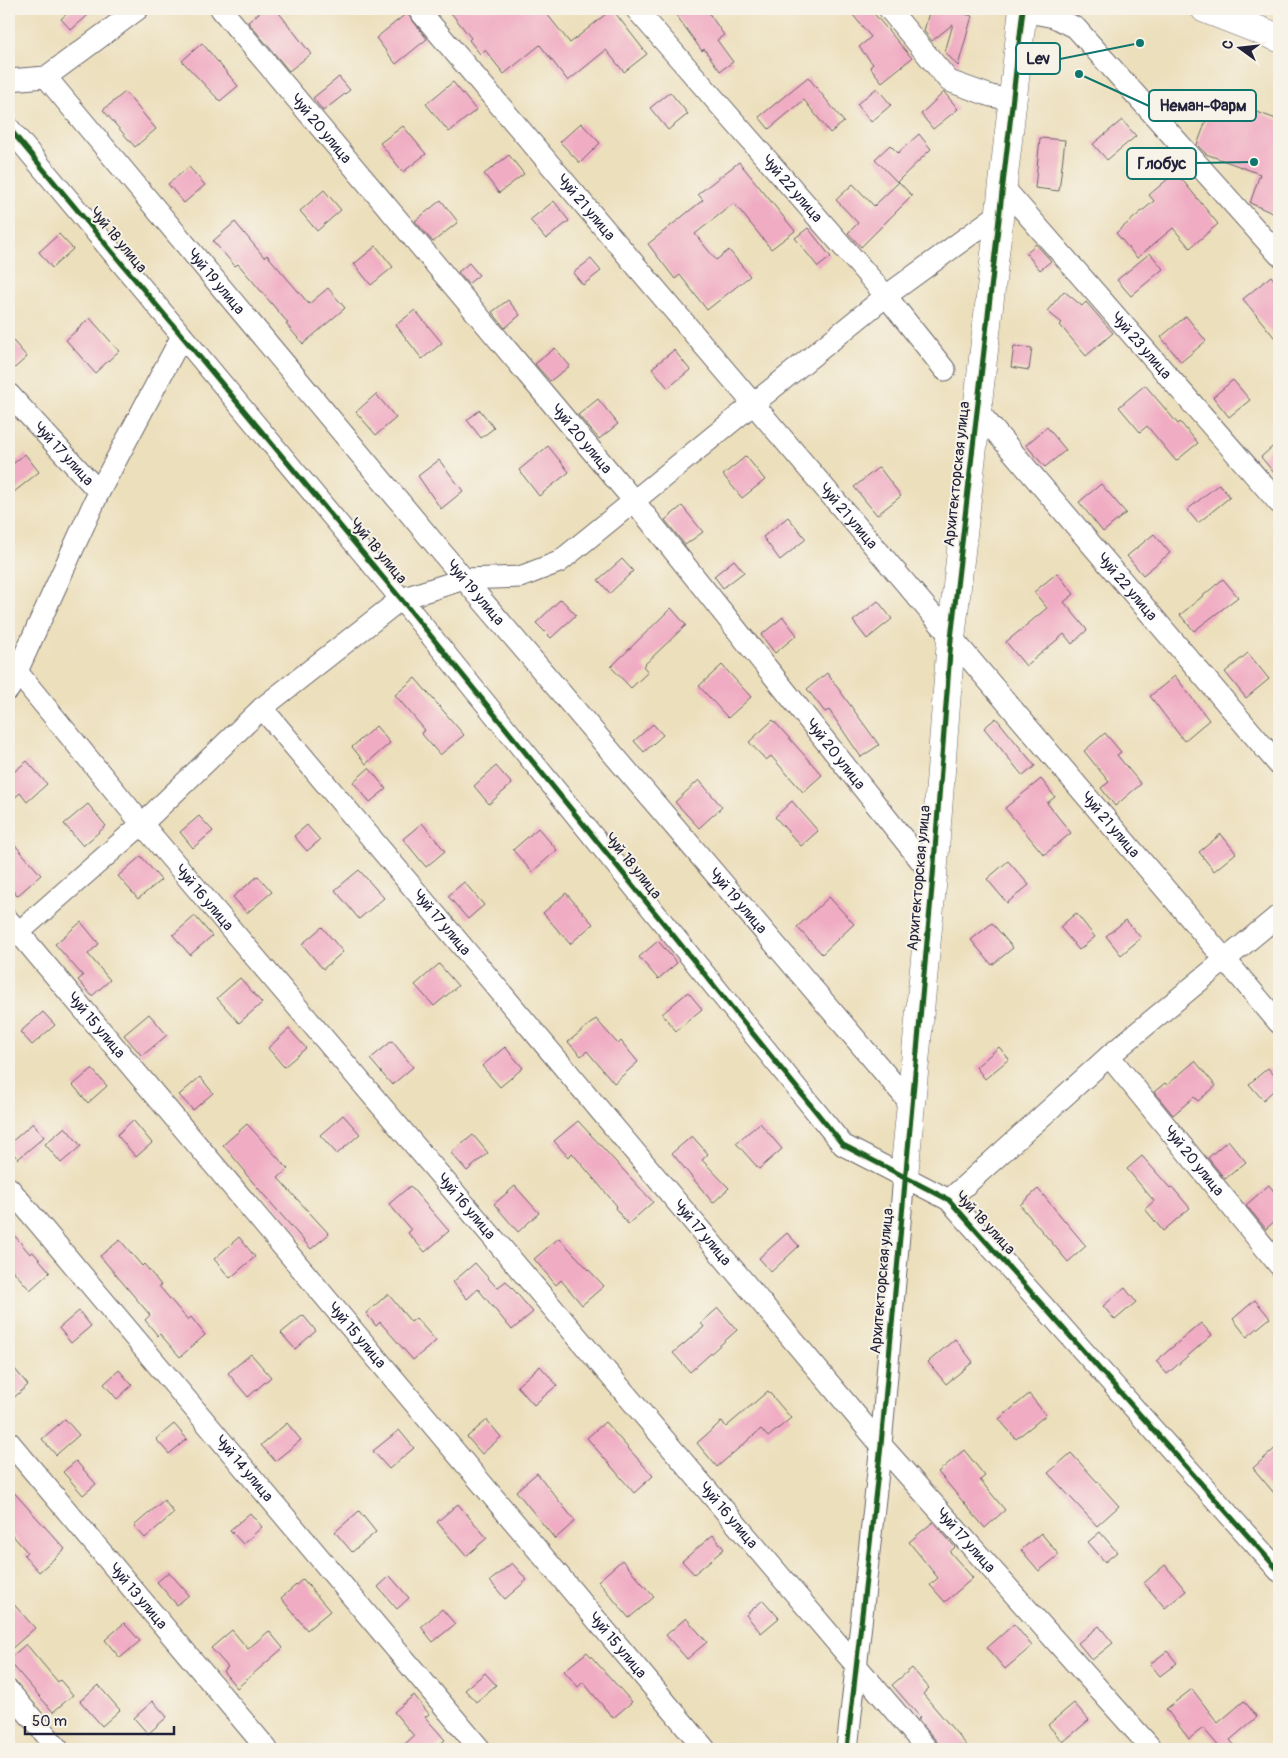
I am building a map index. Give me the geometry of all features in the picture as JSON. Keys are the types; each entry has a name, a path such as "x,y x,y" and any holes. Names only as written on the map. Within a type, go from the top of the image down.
{"street":[{"name":"Чуй 20 улица","path":"221,9 634,502 933,876"},
{"name":"Чуй 21 улица","path":"418,9 1279,1023"},
{"name":"Чуй 22 улица","path":"636,9 886,296 945,370"},
{"path":"889,9 949,81 991,96 1012,100"},
{"path":"1205,9 1279,38"},
{"path":"1023,10 1054,17 1076,28 1279,255"},
{"name":"Архитекторская улица","path":"847,1749 881,1445 904,1176 933,876 951,639 1023,10"},
{"path":"9,80 46,77 131,11"},
{"name":"Чуй 19 улица","path":"46,77 464,579 911,1104"},
{"name":"Чуй 18 улица","path":"9,128 401,599 843,1145 949,1200 1279,1571"},
{"path":"13,927 142,824 262,708 401,599 464,579 520,576 559,562 1002,201"},
{"name":"Чуй 23 улица","path":"1002,201 1279,503"},
{"path":"12,674 99,492 182,336"},
{"name":"Чуй 17 улица","path":"9,394 99,492"},
{"name":"Чуй 22 улица","path":"977,410 1279,765"},
{"name":"Чуй 16 улица","path":"12,674 142,824 927,1749"},
{"name":"Чуй 17 улица","path":"262,708 881,1445 1152,1749"},
{"path":"949,1200 1109,1056 1279,915"},
{"name":"Чуй 15 улица","path":"13,927 705,1749"},
{"name":"Чуй 20 улица","path":"1109,1056 1279,1265"},
{"name":"Чуй 14 улица","path":"9,1188 480,1749"},
{"name":"Чуй 13 улица","path":"9,1442 267,1749"},
{"path":"9,1691 58,1749"}],"building":[{"path":"72,9 95,9 71,30 61,19"},
{"path":"264,9 276,9 311,54 289,71 248,22"},
{"path":"448,9 543,9 570,43 612,9 647,54 624,72 606,50 568,81 540,45 504,74 485,50 480,54 469,40 471,38"},
{"path":"672,9 706,9 724,35 717,40 733,62 720,71 704,49 702,51"},
{"path":"848,9 870,9 912,58 882,82 870,67 873,64 859,47 871,37"},
{"path":"930,9 946,9 972,16 958,66 945,52 953,24 932,41 924,31"},
{"path":"407,13 427,39 396,64 376,38"},
{"path":"202,43 238,86 220,101 182,61"},
{"path":"339,77 350,90 323,111 313,98"},
{"path":"808,77 844,122 830,133 804,100 769,129 759,117"},
{"path":"453,82 476,110 449,132 426,104"},
{"path":"877,88 891,105 871,122 857,104"},
{"path":"125,92 156,129 135,147 103,110"},
{"path":"670,92 688,114 668,130 650,108"},
{"path":"944,92 958,109 933,129 921,114"},
{"path":"1215,97 1279,120 1279,216 1250,203 1260,174 1206,154 1197,145"},
{"path":"1122,120 1136,136 1107,160 1093,144"},
{"path":"581,123 600,143 580,163 560,142"},
{"path":"403,126 426,154 403,172 380,143"},
{"path":"919,134 931,149 897,182 875,159 890,145 898,153"},
{"path":"1040,138 1065,140 1059,191 1035,188"},
{"path":"509,155 524,174 499,193 484,174"},
{"path":"739,162 795,231 771,249 734,203 695,234 716,260 729,250 750,276 707,310 680,275 675,279 648,244 703,200 698,194"},
{"path":"189,167 205,185 184,203 168,184"},
{"path":"1176,172 1218,224 1190,248 1173,228 1137,258 1116,233 1154,201 1149,195"},
{"path":"899,182 912,196 861,247 848,233 858,223 836,200 853,184 874,206"},
{"path":"324,190 341,210 317,231 300,211"},
{"path":"441,200 458,222 433,242 415,221"},
{"path":"554,201 569,221 546,239 530,220"},
{"path":"235,222 264,257 267,255 309,304 328,288 345,308 303,344 286,324 288,323 238,264 235,266 213,241"},
{"path":"808,228 831,257 818,267 795,238"},
{"path":"59,234 73,249 52,268 39,252"},
{"path":"1036,244 1051,261 1040,270 1026,253"},
{"path":"376,246 393,267 371,285 354,264"},
{"path":"1150,253 1163,269 1131,296 1117,280"},
{"path":"591,259 601,271 583,285 573,273"},
{"path":"469,263 479,275 468,284 458,272"},
{"path":"1271,276 1279,286 1279,343 1243,299"},
{"path":"1064,291 1082,306 1086,302 1113,333 1086,356 1060,325 1062,323 1047,311"},
{"path":"508,300 520,315 505,328 492,312"},
{"path":"415,310 442,343 422,359 396,325"},
{"path":"1186,316 1206,341 1181,362 1161,337"},
{"path":"90,318 119,351 95,373 66,340"},
{"path":"9,336 27,357 9,373"},
{"path":"1014,346 1032,348 1029,370 1011,367"},
{"path":"555,348 570,366 550,381 535,364"},
{"path":"674,350 690,370 668,388 652,368"},
{"path":"1233,380 1250,400 1229,417 1213,397"},
{"path":"1145,385 1178,424 1180,422 1198,443 1176,461 1147,426 1140,432 1119,407"},
{"path":"376,394 396,418 376,435 356,412"},
{"path":"598,399 618,424 599,439 578,415"},
{"path":"480,410 494,428 481,438 467,420"},
{"path":"1047,427 1066,450 1045,467 1026,445"},
{"path":"1279,441 1279,479 1261,457"},
{"path":"548,446 569,472 539,496 519,470"},
{"path":"25,454 39,472 9,496 9,467"},
{"path":"746,456 765,480 742,498 723,475"},
{"path":"439,460 463,491 441,509 418,476"},
{"path":"879,467 901,496 877,515 854,487"},
{"path":"1101,484 1126,513 1103,532 1079,502"},
{"path":"1219,484 1230,497 1198,523 1187,510"},
{"path":"682,506 703,532 685,545 665,520"},
{"path":"788,517 806,539 780,560 763,537"},
{"path":"1154,534 1170,553 1143,575 1127,556"},
{"path":"622,559 633,571 610,593 598,580"},
{"path":"734,560 744,572 723,588 714,576"},
{"path":"1057,573 1074,594 1064,602 1087,630 1072,644 1064,634 1026,666 1006,642 1047,608 1034,592"},
{"path":"1223,579 1238,597 1194,631 1180,615"},
{"path":"561,599 576,615 551,638 536,623"},
{"path":"878,601 892,619 867,639 853,621"},
{"path":"671,608 686,625 643,666 648,672 631,688 611,667"},
{"path":"783,617 797,635 775,653 761,635"},
{"path":"1248,653 1269,679 1246,698 1225,672"},
{"path":"722,665 751,697 728,718 699,686"},
{"path":"827,673 879,745 861,757 829,710 825,712 807,689"},
{"path":"1175,676 1209,720 1184,741 1150,696"},
{"path":"415,678 464,735 440,755 421,733 425,730 395,695"},
{"path":"996,718 1035,766 1023,776 984,728"},
{"path":"773,720 822,775 803,792 771,756 766,760 749,742"},
{"path":"653,724 663,735 644,752 634,741"},
{"path":"376,726 390,743 366,764 352,747"},
{"path":"1105,733 1121,752 1117,755 1141,784 1115,806 1101,788 1109,782 1084,751"},
{"path":"27,761 47,784 27,802 20,793 9,803 9,776"},
{"path":"496,766 512,784 489,804 474,786"},
{"path":"369,768 386,789 370,802 353,782"},
{"path":"1041,779 1055,797 1047,803 1071,833 1044,855 1005,808"},
{"path":"699,780 722,807 699,828 675,802"},
{"path":"792,801 818,831 801,846 775,817"},
{"path":"88,804 106,826 83,846 64,824"},
{"path":"199,816 213,831 193,848 180,832"},
{"path":"422,823 445,851 426,867 403,839"},
{"path":"307,825 320,840 307,851 294,836"},
{"path":"538,828 557,850 532,872 513,850"},
{"path":"1221,834 1236,853 1214,871 1199,852"},
{"path":"9,838 41,875 17,896 9,886"},
{"path":"141,856 161,880 138,899 118,876"},
{"path":"1008,861 1029,885 1007,903 987,879"},
{"path":"359,870 384,898 359,919 335,890"},
{"path":"258,876 272,892 247,913 233,897"},
{"path":"464,882 484,905 468,919 448,896"},
{"path":"566,893 593,924 570,944 543,913"},
{"path":"829,897 854,924 822,954 797,927"},
{"path":"1076,913 1095,937 1079,950 1060,927"},
{"path":"195,916 212,936 190,955 173,935"},
{"path":"1126,920 1141,938 1121,955 1106,936"},
{"path":"81,922 99,944 88,954 110,980 92,996 78,980 83,976 55,944"},
{"path":"992,923 1013,948 992,965 971,940"},
{"path":"322,927 343,952 323,969 302,944"},
{"path":"658,941 677,963 658,979 639,957"},
{"path":"439,964 458,986 434,1006 415,985"},
{"path":"240,978 262,1003 239,1023 217,998"},
{"path":"688,992 702,1009 676,1031 662,1014"},
{"path":"43,1012 55,1025 32,1045 20,1032"},
{"path":"149,1014 167,1035 142,1056 124,1035"},
{"path":"596,1019 618,1044 621,1041 638,1062 614,1083 587,1051 581,1056 568,1042"},
{"path":"289,1029 306,1048 284,1067 268,1048"},
{"path":"392,1041 413,1067 392,1085 370,1059"},
{"path":"505,1047 523,1068 500,1087 482,1066"},
{"path":"999,1047 1009,1059 985,1079 976,1067"},
{"path":"1195,1061 1216,1086 1198,1101 1194,1097 1173,1115 1154,1092 1165,1083 1167,1085"},
{"path":"1268,1068 1279,1081 1279,1086 1263,1100 1249,1084"},
{"path":"92,1069 107,1086 88,1103 73,1085"},
{"path":"200,1077 213,1093 193,1110 179,1095"},
{"path":"343,1115 360,1134 337,1154 320,1135"},
{"path":"133,1120 152,1143 136,1157 117,1135"},
{"path":"578,1121 653,1202 628,1224 615,1208 617,1206 572,1153 568,1157 554,1141"},
{"path":"33,1123 44,1137 18,1159 9,1149 9,1144"},
{"path":"760,1123 782,1149 759,1169 736,1143"},
{"path":"247,1124 288,1169 278,1178 329,1234 311,1249 223,1145"},
{"path":"65,1127 81,1146 61,1163 45,1144"},
{"path":"473,1135 488,1153 467,1171 451,1153"},
{"path":"692,1136 708,1154 702,1160 729,1188 713,1203 672,1153"},
{"path":"1228,1140 1246,1162 1225,1179 1208,1158"},
{"path":"1142,1156 1190,1208 1163,1231 1145,1209 1154,1201 1127,1169"},
{"path":"1269,1185 1279,1198 1279,1217 1266,1229 1246,1205"},
{"path":"410,1186 449,1231 425,1252 408,1233 411,1230 389,1204"},
{"path":"515,1186 539,1213 518,1232 494,1204"},
{"path":"1038,1189 1086,1246 1068,1262 1020,1205"},
{"path":"9,1229 30,1254 33,1252 50,1272 30,1290 9,1266"},
{"path":"787,1233 799,1246 771,1272 759,1258"},
{"path":"239,1237 255,1257 230,1278 214,1259"},
{"path":"559,1238 604,1286 582,1305 561,1280 556,1285 534,1259"},
{"path":"120,1240 142,1266 144,1264 161,1285 159,1286 188,1320 191,1317 205,1335 180,1357 160,1334 158,1336 145,1320 150,1315 100,1256"},
{"path":"475,1263 497,1288 506,1281 533,1312 512,1330 478,1289 467,1299 453,1282"},
{"path":"1125,1288 1136,1302 1115,1320 1103,1306"},
{"path":"388,1294 411,1322 416,1318 436,1341 413,1360 380,1322 376,1326 366,1313"},
{"path":"1255,1300 1270,1318 1247,1337 1233,1319"},
{"path":"718,1308 737,1330 690,1372 673,1353 704,1327 701,1323"},
{"path":"79,1311 91,1326 71,1343 59,1328"},
{"path":"303,1315 316,1331 295,1349 281,1333"},
{"path":"1201,1323 1212,1335 1167,1374 1156,1361"},
{"path":"955,1339 973,1362 946,1384 928,1362"},
{"path":"251,1354 271,1377 248,1397 228,1373"},
{"path":"9,1362 28,1385 9,1402"},
{"path":"540,1366 557,1385 534,1405 517,1386"},
{"path":"119,1370 132,1385 117,1399 104,1384"},
{"path":"768,1391 791,1418 768,1437 761,1429 717,1467 697,1443 722,1421 726,1427"},
{"path":"1029,1394 1046,1415 1016,1439 999,1419"},
{"path":"65,1419 79,1435 56,1455 42,1439"},
{"path":"487,1420 501,1437 482,1454 467,1437"},
{"path":"605,1422 653,1476 634,1493 587,1438"},
{"path":"287,1423 301,1440 275,1461 261,1445"},
{"path":"174,1424 187,1439 169,1454 156,1439"},
{"path":"399,1430 414,1448 389,1469 373,1451"},
{"path":"1279,1445 1279,1499 1253,1468"},
{"path":"964,1450 985,1476 980,1480 1005,1510 985,1528 938,1472"},
{"path":"1071,1453 1119,1506 1097,1526 1048,1473"},
{"path":"76,1461 96,1484 83,1495 63,1472"},
{"path":"537,1473 575,1521 555,1539 516,1491"},
{"path":"9,1487 65,1549 39,1572 24,1555 27,1552 9,1531"},
{"path":"164,1500 174,1513 145,1538 134,1526"},
{"path":"458,1504 487,1538 466,1556 437,1522"},
{"path":"359,1511 376,1532 352,1552 335,1532"},
{"path":"250,1513 262,1527 243,1544 230,1530"},
{"path":"933,1522 955,1547 950,1552 973,1578 945,1602 930,1585 938,1578 909,1542"},
{"path":"1100,1532 1117,1552 1105,1562 1088,1542"},
{"path":"1041,1533 1059,1555 1039,1571 1021,1550"},
{"path":"713,1535 724,1549 694,1574 682,1561"},
{"path":"622,1560 654,1597 629,1618 598,1581"},
{"path":"512,1563 527,1580 505,1599 490,1581"},
{"path":"1165,1565 1186,1591 1165,1608 1144,1583"},
{"path":"169,1572 189,1595 177,1605 157,1582"},
{"path":"390,1576 409,1598 397,1609 378,1587"},
{"path":"303,1579 330,1611 307,1630 281,1598"},
{"path":"9,1599 35,1628 9,1651"},
{"path":"763,1600 779,1618 761,1633 746,1615"},
{"path":"442,1609 455,1624 433,1642 421,1627"},
{"path":"686,1618 707,1642 687,1659 666,1635"},
{"path":"124,1623 140,1641 120,1658 105,1640"},
{"path":"1014,1624 1032,1646 1005,1669 987,1648"},
{"path":"1099,1626 1113,1643 1092,1660 1078,1643"},
{"path":"232,1630 248,1649 269,1631 283,1648 237,1688 223,1671 228,1667 211,1648"},
{"path":"26,1644 58,1682 60,1680 73,1695 53,1712 9,1661"},
{"path":"1167,1651 1177,1663 1160,1676 1150,1664"},
{"path":"587,1652 632,1702 613,1718 583,1682 578,1687 564,1671"},
{"path":"912,1668 929,1688 923,1694 970,1749 943,1749 918,1719 920,1717 892,1685"},
{"path":"485,1673 496,1685 476,1702 465,1690"},
{"path":"98,1685 120,1710 102,1726 80,1701"},
{"path":"1192,1689 1218,1723 1244,1701 1257,1717 1230,1740 1235,1746 1230,1749 1221,1749 1203,1728 1189,1739 1166,1709"},
{"path":"414,1695 429,1714 425,1717 445,1740 434,1749 399,1749 414,1736 394,1712"},
{"path":"153,1701 167,1717 148,1734 134,1718"},
{"path":"1074,1703 1089,1720 1063,1742 1048,1725"}],"cycle path":[{"path":"847,1749 881,1445 933,876 951,639 1023,9"},
{"path":"9,128 401,599 843,1145 949,1200 1279,1571"}],"place":[{"name":"Lev","path":"1140,43"},
{"name":"Неман-Фарм","path":"1079,74"},
{"name":"Глобус","path":"1254,162"}]}
